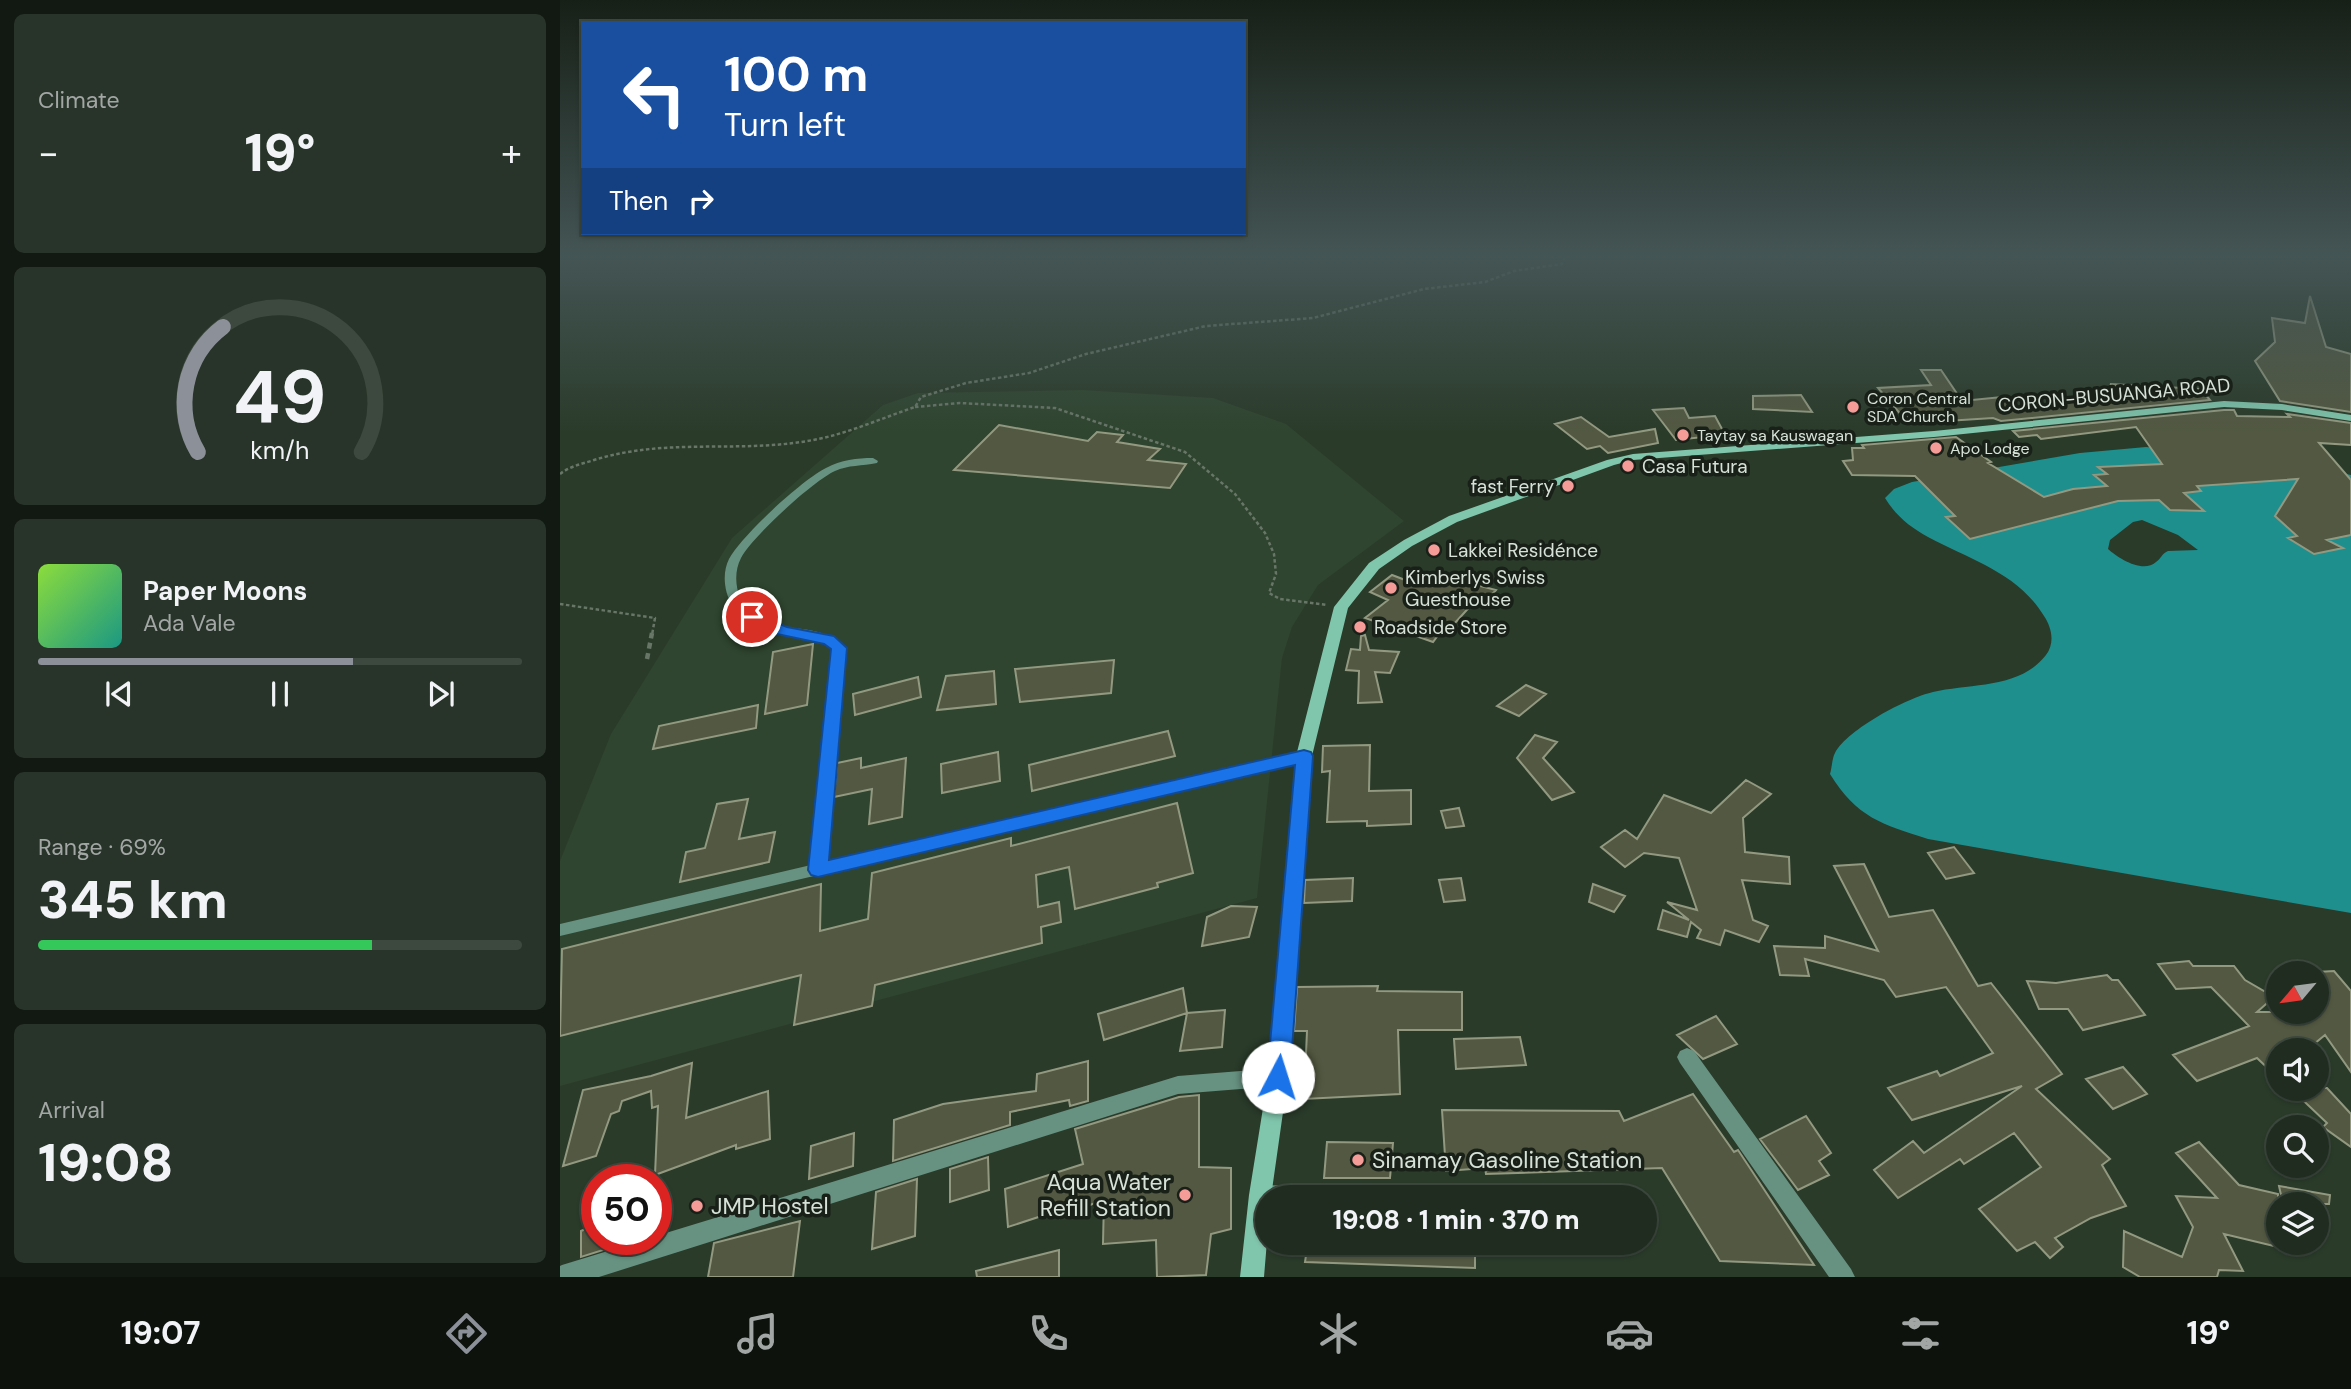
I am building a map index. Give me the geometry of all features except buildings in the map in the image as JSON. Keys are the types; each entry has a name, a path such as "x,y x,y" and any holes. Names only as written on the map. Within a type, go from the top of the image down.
{"main road":[{"name":"CORON-BUSUANGA ROAD","path":"1262,1185 1278,1077 1304,756 1342,607 1374,566 1453,519 1611,461 1633,457 1934,434 2224,404 2282,407 2351,418"},
{"name":"CORON-BUSUANGA ROAD","path":"1252,1277 1255,1246"}],"street":[{"path":"1687,1057 1843,1277"},
{"path":"562,1277 1178,1085 1278,1077"}],"lane":[{"path":"818,870 839,648 829,640 783,631 752,617 739,608 731,589 730,576 742,547 825,472 856,461 873,461"},
{"path":"560,930 1304,756"}],"path":[{"path":"915,407 921,397 935,392 983,379 1029,373 1086,354 1149,338 1206,326 1313,318 1330,314"},
{"path":"560,474 568,468 613,454 672,445 805,442 915,407 960,403 1055,408 1185,452 1200,462 1241,500 1270,539 1276,570 1269,593 1280,599 1342,607"},
{"path":"560,604 655,618 647,659"}],"shaded area":[{"path":"1083,390 1213,398 1286,424 1404,521 1318,585 1292,627 1282,658 1257,898 560,1086 560,861 611,734 732,538 883,405 918,393"}],"water":[{"path":"2146,447 2258,457 2351,475 2351,913 1928,839 1897,829 1861,810 1850,801 1830,774 1834,755 1842,744 1879,716 1922,695 1994,683 2023,674 2046,655 2051,646 2051,630 2047,621 2021,589 1992,569 1915,529 1899,516 1885,498 1894,489 1912,482 2080,453","holes":["2142,520 2178,535 2198,550 2168,551 2151,565 2138,566 2108,549 2110,540 2133,522"]}],"place":[{"name":"Coron Central SDA Church","path":"1853,407"},
{"name":"Taytay sa Kauswagan","path":"1683,435"},
{"name":"Apo Lodge","path":"1936,448"},
{"name":"Casa Futura","path":"1628,466"},
{"name":"fast Ferry","path":"1568,486"},
{"name":"Lakkei Residénce","path":"1434,550"},
{"name":"Kimberlys Swiss Guesthouse","path":"1391,588"},
{"name":"Roadside Store","path":"1360,627"},
{"name":"Sinamay Gasoline Station","path":"1358,1160"},
{"name":"Aqua Water Refill Station","path":"1185,1195"},
{"name":"JMP Hostel","path":"697,1206"}],"route":[{"path":"752,617 783,631 829,640 839,648 818,870 1304,756 1278,1077"}]}
